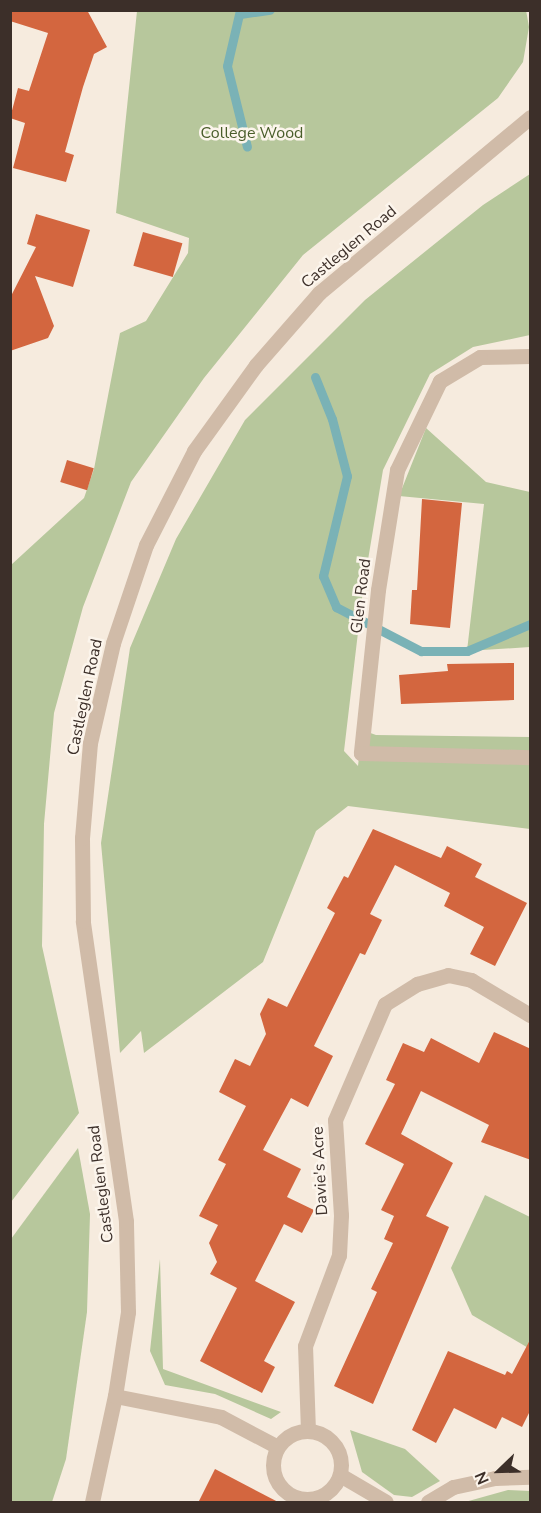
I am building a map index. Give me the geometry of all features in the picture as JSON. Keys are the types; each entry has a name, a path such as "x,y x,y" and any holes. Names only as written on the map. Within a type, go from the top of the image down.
{"street":[{"name":"Castleglen Road","path":"92,1503 115,1396 128,1312 126,1221 83,921 82,838 90,743 113,643 146,545 194,450 256,365 319,293 529,120"},
{"name":"Glen Road","path":"531,356 480,357 440,381 397,470 378,590 361,753 531,757"},
{"name":"Davie's Acre","path":"308,1431 305,1346 339,1255 341,1215 335,1120 385,1004 417,984 448,975 471,981 531,1015"},
{"path":"115,1396 221,1417 278,1447"},
{"path":"308,1431 330,1441 337,1450 340,1475 322,1496 306,1501 291,1496 276,1480 273,1458 278,1447 291,1436 308,1431"},
{"path":"340,1475 386,1503"},
{"path":"428,1503 453,1487 495,1478 531,1477"}],"green space":[{"name":"College Wood","path":"526,10 529,27 523,62 498,98 303,255 204,378 131,482 83,607 54,713 44,824 42,946 79,1113 11,1202 11,565 84,498 94,469 120,333 146,321 188,253 189,238 116,213 137,11"},
{"path":"530,174 530,335 473,347 430,374 383,470 363,590 344,751 358,766 362,730 376,735 530,737 530,829 348,806 316,831 263,962 144,1053 141,1031 120,1053 101,843 130,648 176,539 245,420 365,300 483,205"},
{"path":"426,428 486,482 530,492 530,647 467,651 484,504 399,496"},
{"path":"78,1148 90,1214 87,1312 66,1459 52,1502 11,1502 11,1239"},
{"path":"485,1195 530,1217 530,1349 472,1315 451,1268"},
{"path":"160,1259 163,1369 281,1412 271,1419 215,1394 165,1385 150,1351"},
{"path":"350,1430 405,1449 440,1481 412,1497 394,1495 362,1472"},
{"path":"508,1490 530,1491 530,1502 465,1502"}],"building":[{"path":"10,10 87,10 107,47 94,54 83,87 65,152 74,155 66,182 13,168 25,123 10,118 18,88 29,91 48,33 10,21"},
{"path":"36,214 90,230 73,287 35,276 54,326 48,338 10,351 10,298 36,247 27,244"},
{"path":"143,232 182,243 173,277 133,266"},
{"path":"67,460 94,468 87,490 60,482"},
{"path":"422,499 462,503 450,628 410,624 412,590 417,590"},
{"path":"514,663 514,700 401,704 399,675 448,671 447,664"},
{"path":"373,829 441,858 447,846 482,864 475,877 527,903 495,966 470,954 484,927 444,906 450,893 395,865 370,914 382,920 365,955 360,953 314,1046 333,1056 308,1107 291,1098 263,1150 301,1169 287,1197 314,1210 302,1233 284,1224 255,1281 295,1302 264,1361 275,1367 262,1393 200,1361 237,1288 210,1274 217,1262 209,1243 218,1225 199,1216 226,1164 218,1160 246,1106 219,1092 235,1059 250,1066 266,1034 260,1014 268,998 287,1007 335,913 327,908 344,876 348,878"},
{"path":"494,1032 531,1049 531,1160 481,1142 489,1125 421,1091 401,1134 453,1163 426,1216 449,1227 373,1404 334,1386 377,1292 371,1289 393,1243 384,1239 394,1216 381,1210 404,1164 365,1144 395,1084 386,1080 403,1043 424,1052 431,1038 479,1063"},
{"path":"531,1338 531,1409 522,1427 502,1417 496,1429 454,1408 436,1443 412,1430 448,1351 505,1375 507,1371 512,1374"},
{"path":"215,1469 280,1503 198,1503"}],"waterway":[{"path":"240,10 227,66 247,147"},
{"path":"240,14 270,10"},
{"path":"315,377 332,419 347,476 323,576 336,607 421,651 467,651 530,624"}]}
